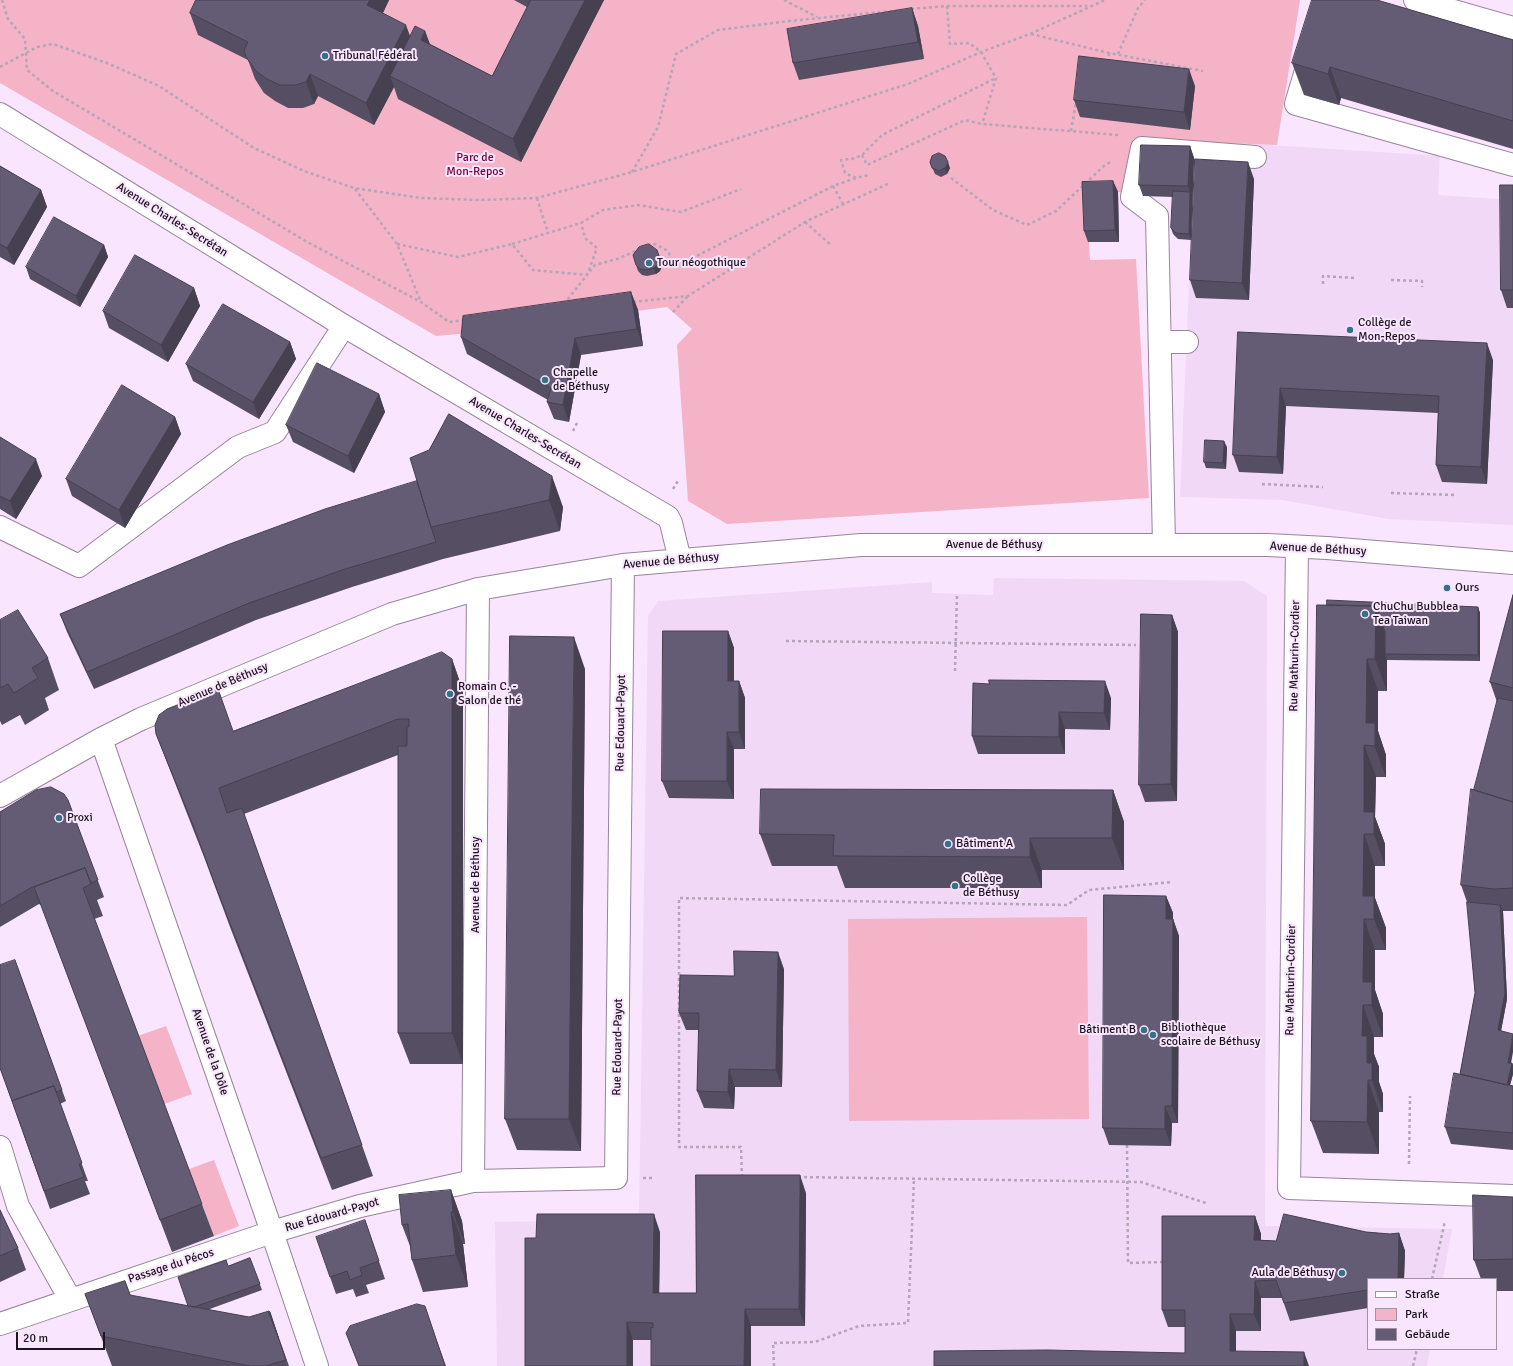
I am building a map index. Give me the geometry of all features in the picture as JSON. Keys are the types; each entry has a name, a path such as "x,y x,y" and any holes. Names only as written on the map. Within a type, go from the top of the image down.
{"street":[{"path":"1327,0 1296,104 1513,165"},
{"path":"1415,0 1513,28"},
{"name":"Avenue Charles-Secrétan","path":"0,114 344,326 668,517 671,523 680,560"},
{"path":"1164,545 1157,216 1132,197 1142,148 1255,157"},
{"path":"0,527 79,566 238,447 275,432 344,326"},
{"path":"1160,342 1187,342"},
{"name":"Avenue de Béthusy","path":"0,796 101,739 141,719 392,614 478,589 623,565 861,545 1164,545 1297,547 1513,563"},
{"name":"Rue Mathurin-Cordier","path":"1297,547 1289,1188 1513,1196"},
{"name":"Rue Edouard-Payot","path":"272,1232 360,1206 473,1181 616,1178 623,565"},
{"name":"Avenue de Béthusy","path":"473,1181 478,589"},
{"name":"Avenue de la Dôle","path":"101,739 317,1366"},
{"path":"0,1147 18,1206 70,1299"},
{"name":"Passage du Pécos","path":"0,1324 70,1299 272,1232"}],"path":[{"path":"2,0 8,19 25,39 26,70 53,91 309,243 421,302 448,322 472,319"},
{"path":"784,0 819,18"},
{"path":"0,68 37,47 53,44 107,63 159,86 254,148 304,171 354,188 421,198 479,200 537,198 632,172 908,84 980,52 1030,34 1105,0"},
{"path":"1118,54 1138,8 1145,0"},
{"path":"947,6 950,44 969,43 980,52 996,78 982,124"},
{"path":"632,172 658,127 676,54 718,30 819,18 947,6 1090,6"},
{"path":"1030,34 1109,53 1203,71"},
{"path":"1107,66 1109,53"},
{"path":"856,178 845,173 841,160 852,159 862,154 882,135 996,78"},
{"path":"1071,131 1076,100"},
{"path":"862,154 867,165 965,120 982,124 1143,138 1142,148 1105,165 1056,212 1027,224 994,210 951,178"},
{"path":"564,304 595,265 617,259 655,244 668,251 673,262 685,262 833,186 869,175"},
{"path":"674,312 688,296 805,222 890,182"},
{"path":"833,186 843,204"},
{"path":"354,188 397,244 421,302"},
{"path":"397,244 458,257 512,244 581,223 603,210 638,205 681,212 741,189"},
{"path":"537,198 548,233"},
{"path":"805,222 831,245"},
{"path":"581,223 585,238 598,248 587,275"},
{"path":"512,244 533,270 587,275"},
{"path":"1323,284 1323,276 1354,278"},
{"path":"1391,280 1422,281 1422,287"},
{"path":"625,303 688,296"},
{"path":"1262,484 1323,487"},
{"path":"1391,493 1455,495"},
{"path":"955,671 957,594"},
{"path":"786,641 1136,645"},
{"path":"742,1177 741,1147 679,1147 679,898 1067,905 1089,890 1172,882"},
{"path":"1409,1164 1410,1096"},
{"path":"1127,1145 1128,1263 1168,1262"},
{"path":"793,1176 1141,1182 1206,1203"},
{"path":"734,1177 749,1177"},
{"path":"774,1366 773,1343 815,1342 859,1326 908,1323 914,1179"},
{"path":"1432,1278 1445,1218"},
{"path":"1413,1366 1417,1350"}],"shaded area":[{"name":"Collège de Mon-Repos","path":"1195,142 1255,144 1440,156 1438,195 1513,200 1513,525 1389,519 1282,500 1180,497"},
{"name":"Collège de Béthusy","path":"994,578 1244,581 1267,596 1265,1226 1452,1229 1443,1278 1367,1278 1367,1350 1430,1350 1427,1366 497,1366 495,1222 639,1220 648,616 658,601 932,582 932,593 993,595"}],"green space":[{"name":"Parc de Mon-Repos","path":"0,0 1300,0 1277,145 1195,142 1143,196 1118,192 1086,194 1090,260 1136,259 1149,498 727,524 688,501 677,345 692,329 667,307 436,336 0,83"},
{"path":"1087,917 1089,1119 849,1121 848,919"},
{"path":"166,1026 192,1094 164,1104 138,1036"},
{"path":"214,1160 239,1226 214,1236 189,1169"}],"building":[{"name":"Tribunal Fédéral","path":"196,0 370,0 367,5 406,25 366,103 310,74 306,82 295,85 280,85 267,79 256,71 246,57 244,50 248,42 190,13"},
{"path":"531,0 585,0 513,139 390,76 415,26 425,31 421,40 492,76"},
{"path":"1312,0 1377,0 1513,40 1513,121 1330,67 1328,74 1292,63"},
{"path":"912,8 918,42 793,63 787,29"},
{"path":"1079,56 1189,69 1184,112 1074,100"},
{"path":"1141,145 1190,146 1188,186 1139,185"},
{"path":"939,153 945,156 948,162 945,168 939,171 932,168 930,162 932,156"},
{"path":"1195,159 1248,162 1242,283 1190,280"},
{"path":"0,166 41,190 7,248 0,244"},
{"path":"1113,181 1115,230 1084,231 1082,182"},
{"path":"1500,185 1513,185 1513,290 1501,290"},
{"path":"1173,191 1190,192 1189,234 1176,233 1171,228"},
{"path":"54,217 104,245 76,296 26,267"},
{"name":"Tour néogothique","path":"649,244 657,250 660,259 658,265 654,268 645,270 640,269 636,265 633,255 639,247"},
{"path":"135,255 194,288 161,345 103,311"},
{"name":"Chapelle de Béthusy","path":"631,292 637,329 575,338 563,405 547,402 551,388 461,337 463,316"},
{"path":"223,304 290,342 253,402 186,364"},
{"path":"1238,332 1487,343 1481,467 1436,465 1439,396 1280,388 1277,457 1233,455"},
{"path":"317,363 379,394 348,456 286,425"},
{"path":"122,385 175,417 119,510 66,479"},
{"path":"449,414 552,476 549,500 431,527 410,458 429,450"},
{"path":"0,437 36,459 10,501 0,496"},
{"path":"1205,440 1224,441 1223,463 1204,462"},
{"path":"417,481 436,542 345,569 249,603 87,672 60,614 227,545 325,509"},
{"path":"1513,595 1513,688 1490,682"},
{"path":"1327,600 1478,607 1478,655 1385,654 1385,632 1376,606 1327,605"},
{"path":"1317,605 1376,606 1375,659 1367,659 1366,723 1375,723 1375,746 1364,745 1364,812 1374,812 1374,834 1364,834 1363,896 1374,896 1374,919 1364,919 1363,982 1372,982 1372,1005 1363,1005 1362,1036 1367,1036 1367,1063 1372,1063 1372,1080 1368,1080 1367,1122 1311,1121"},
{"path":"18,610 48,658 32,668 38,678 14,693 8,684 0,688 0,620"},
{"path":"1141,614 1172,615 1171,784 1139,785"},
{"path":"663,631 728,631 728,681 739,681 739,732 727,732 727,781 662,781"},
{"path":"510,636 574,637 569,1119 505,1119"},
{"path":"442,652 452,659 452,1033 398,1033 398,746 407,746 407,726 409,727 409,719 398,719 219,788 227,813 242,808 362,1145 321,1158 193,825 156,734 155,725 159,715 167,709 218,689 233,731"},
{"path":"989,680 1105,681 1104,713 1059,712 1059,737 972,736 973,683 989,684"},
{"path":"1498,698 1513,701 1513,802 1474,790"},
{"path":"51,787 64,794 68,800 98,880 91,883 85,868 32,887 0,906 0,812 36,790"},
{"path":"761,789 1113,790 1112,838 1030,838 1030,857 833,856 834,835 760,834"},
{"path":"1471,789 1513,802 1513,888 1494,889 1461,885"},
{"path":"85,868 91,884 83,888 202,1204 160,1220 34,887"},
{"name":"Bâtiment B","path":"1104,895 1166,896 1166,919 1173,919 1172,1106 1165,1106 1165,1129 1103,1128"},
{"path":"1467,902 1500,905 1505,993 1498,1030 1513,1034 1508,1063 1512,1063 1507,1085 1460,1074 1475,993"},
{"path":"734,951 778,952 776,1070 729,1069 728,1092 697,1091 699,1013 679,1013 680,975 734,976"},
{"path":"15,960 62,1090 56,1092 54,1086 12,1101 0,1068 0,965"},
{"path":"1454,1073 1513,1086 1513,1133 1445,1127"},
{"path":"54,1086 82,1163 79,1164 84,1177 44,1191 12,1101"},
{"path":"696,1175 800,1175 799,1309 745,1309 744,1366 651,1366 651,1327 653,1328 653,1323 627,1322 627,1366 525,1366 525,1238 536,1238 537,1214 654,1214 653,1293 696,1293"},
{"path":"451,1190 453,1212 451,1212 456,1255 412,1260 408,1224 402,1225 399,1195"},
{"path":"1473,1195 1513,1197 1513,1259 1474,1260"},
{"path":"0,1210 18,1248 0,1256"},
{"path":"1284,1214 1366,1232 1390,1234 1399,1233 1398,1278 1367,1278 1367,1290 1284,1303 1276,1280 1255,1281 1254,1314 1230,1314 1230,1351 1304,1352 1304,1366 934,1366 934,1351 1047,1350 1185,1353 1185,1310 1162,1310 1162,1216 1255,1216 1254,1240 1276,1241"},
{"path":"365,1220 379,1261 360,1268 362,1275 350,1280 347,1271 330,1277 316,1237"},
{"path":"250,1258 260,1284 194,1307 188,1306 178,1277 226,1260 228,1266"},
{"path":"125,1281 130,1295 249,1317 269,1311 286,1360 265,1366 250,1366 101,1336 85,1294"},
{"path":"417,1304 425,1306 445,1366 359,1366 346,1333 350,1326"},
{"path":"269,1312 270,1312 278,1337"}],"place":[{"name":"Tribunal Fédéral","path":"325,56"},
{"name":"Tour néogothique","path":"649,263"},
{"name":"Collège de Mon-Repos","path":"1350,330"},
{"name":"Chapelle de Béthusy","path":"545,380"},
{"name":"Ours","path":"1447,588"},
{"name":"ChuChu Bubblea Tea Taiwan","path":"1365,614"},
{"name":"Romain C. - Salon de thé","path":"450,694"},
{"name":"Proxi","path":"59,818"},
{"name":"Bâtiment A","path":"948,844"},
{"name":"Collège de Béthusy","path":"955,886"},
{"name":"Bâtiment B","path":"1144,1030"},
{"name":"Bibliothèque scolaire de Béthusy","path":"1153,1035"},
{"name":"Aula de Béthusy","path":"1342,1273"}]}
